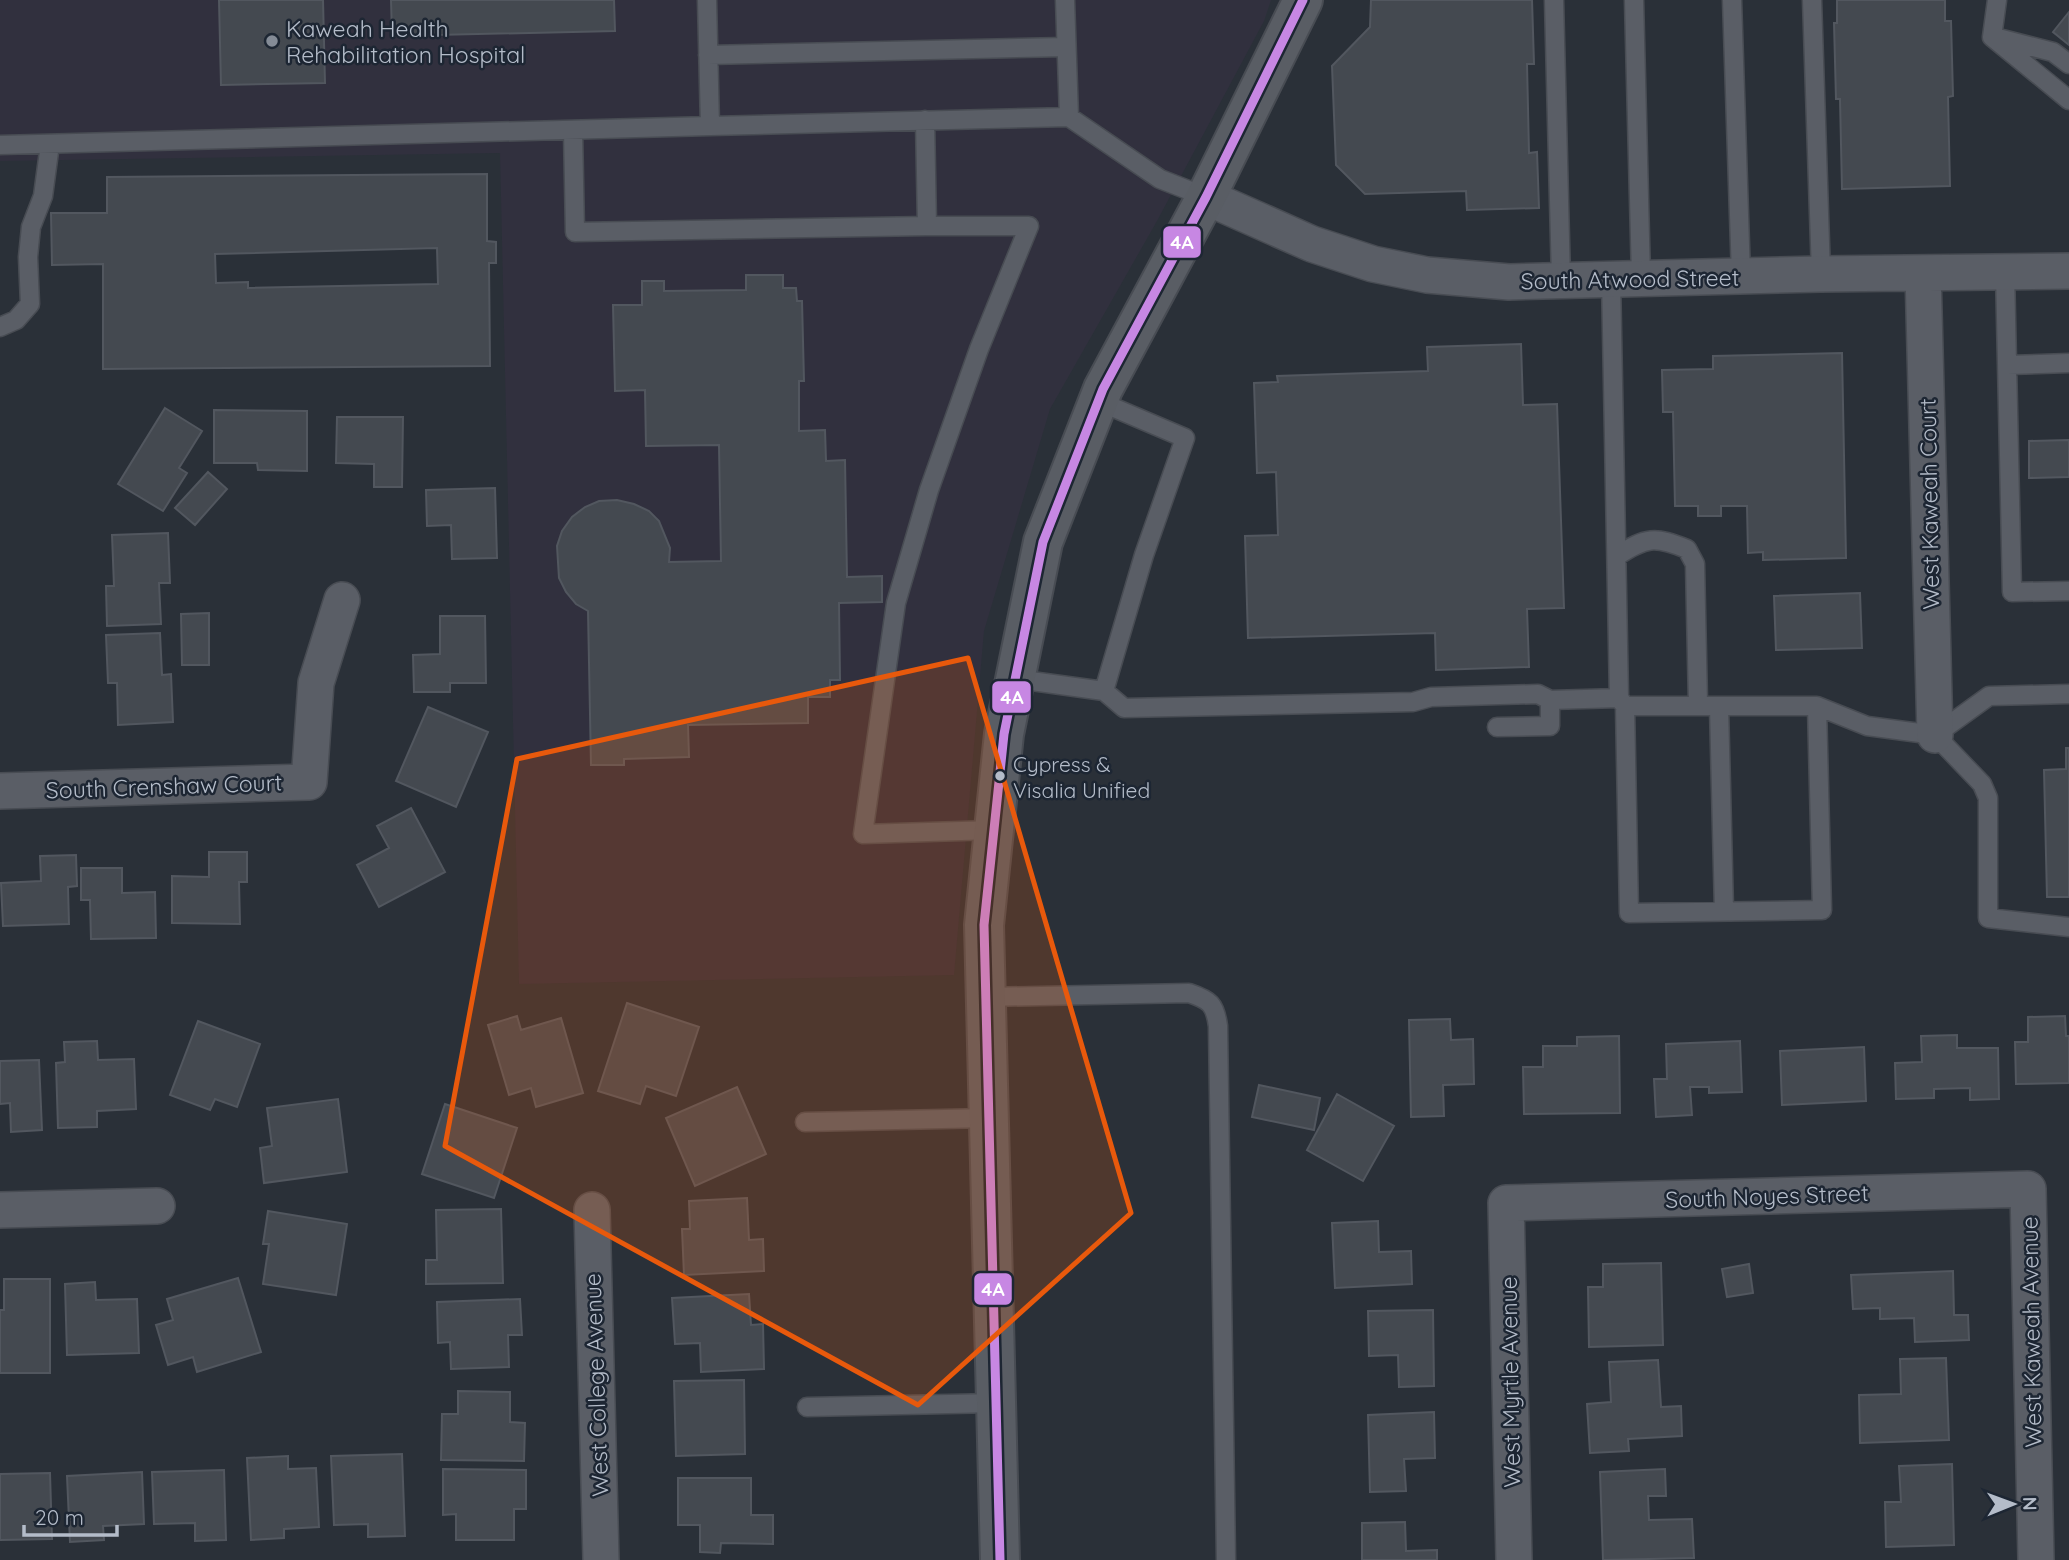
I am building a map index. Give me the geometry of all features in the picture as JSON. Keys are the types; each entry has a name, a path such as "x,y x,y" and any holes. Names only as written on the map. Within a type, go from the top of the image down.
{"street":[{"path":"1000,1560 984,925 1004,734 1042,542 1098,401 1206,197 1303,0"},
{"name":"South Atwood Street","path":"1206,197 1312,244 1373,264 1427,275 1509,282 2069,271"},
{"name":"West Kaweah Court","path":"1923,273 1935,735"},
{"name":"South Crenshaw Court","path":"0,791 309,782 316,683 342,600"},
{"name":"South Noyes Street","path":"1506,1203 2028,1189"},
{"name":"West Kaweah Avenue","path":"2028,1189 2036,1560"},
{"name":"West Myrtle Avenue","path":"1506,1203 1514,1560"},
{"path":"0,1210 157,1206"},
{"name":"West College Avenue","path":"592,1210 601,1560"}],"lane":[{"path":"707,0 710,126"},
{"path":"1065,0 1069,117"},
{"path":"1555,0 1561,281"},
{"path":"1634,0 1617,556 1629,914 1822,910 1817,706"},
{"path":"1732,0 1741,276"},
{"path":"1812,0 1821,274"},
{"path":"1992,37 1997,0"},
{"path":"1992,37 2053,52 2069,64"},
{"path":"1992,37 2069,100"},
{"path":"708,55 1066,47"},
{"path":"0,145 1069,117 1160,179 1206,197"},
{"path":"925,120 926,226"},
{"path":"573,131 576,232 1029,226 979,349 933,478 896,603 863,834 994,830"},
{"path":"0,327 16,320 30,304 31,227 43,196 50,144"},
{"path":"2005,272 2012,592 2069,591"},
{"path":"2008,365 2069,363"},
{"path":"1098,401 1185,438 1144,555 1104,691"},
{"path":"1617,556 1637,543 1663,539 1687,549 1695,564 1698,705"},
{"path":"1016,679 1104,691 1124,708 1413,702 1431,696 1538,694 1550,699 1719,707 1817,706 1867,726 1935,735 1982,784 1988,799 1988,918 2069,927"},
{"path":"1935,735 1989,696 2069,694"},
{"path":"1497,727 1550,726 1550,699"},
{"path":"1719,707 1724,911"},
{"path":"986,997 1189,993 1205,998 1216,1009 1219,1026 1226,1560"},
{"path":"805,1122 989,1118"},
{"path":"807,1407 996,1403"}],"highlighted area":[{"path":"968,658 1131,1213 918,1405 445,1146 517,759"}],"shaded area":[{"path":"0,0 1271,0 1264,21 1157,221 1050,409 984,631 954,975 519,984 500,153 0,161"}],"building":[{"name":"Kaweah Health Rehabilitation Hospital","path":"219,0 323,0 325,83 221,85"},
{"name":"Kaweah Health Rehabilitation Hospital","path":"391,0 614,0 615,31 392,36"},
{"path":"1371,0 1532,0 1534,64 1527,64 1529,153 1537,152 1539,208 1467,210 1466,191 1365,194 1336,165 1332,66 1370,27"},
{"path":"1837,0 1945,0 1945,21 1951,21 1953,96 1948,97 1950,186 1842,189 1840,99 1836,99 1834,23 1837,23"},
{"path":"2069,12 2069,45 2053,32"},
{"path":"487,174 487,241 496,242 496,263 489,263 490,366 103,369 103,264 52,265 51,213 107,213 107,177","holes":["437,248 438,284 248,288 248,282 216,283 215,254"]},
{"path":"746,275 783,275 783,288 796,288 797,301 802,301 804,381 799,381 799,431 825,430 826,461 845,460 847,577 882,576 882,602 839,603 840,680 830,680 830,697 808,697 808,723 688,725 689,757 624,759 624,765 591,765 588,611 576,604 559,578 557,546 562,531 572,517 585,507 599,501 617,500 649,511 659,521 670,548 669,562 721,561 719,445 646,446 645,390 615,391 613,305 642,305 642,281 664,281 664,291 746,290"},
{"path":"1521,344 1523,405 1557,404 1564,608 1527,609 1529,667 1436,670 1435,633 1248,638 1245,536 1278,535 1276,472 1257,473 1254,383 1278,382 1277,376 1428,371 1427,347"},
{"path":"1842,353 1846,558 1763,560 1763,552 1748,553 1747,506 1721,506 1721,516 1698,516 1698,506 1675,506 1673,412 1663,412 1662,370 1713,369 1713,356"},
{"path":"165,408 202,431 179,468 187,473 163,511 118,484"},
{"path":"214,410 307,411 307,471 258,470 257,463 214,463"},
{"path":"337,417 403,417 402,487 374,487 374,464 336,463"},
{"path":"2069,440 2069,477 2029,478 2029,441"},
{"path":"208,472 227,489 195,525 175,508"},
{"path":"495,488 497,558 452,559 451,525 427,526 426,490"},
{"path":"168,533 170,583 159,583 161,624 107,626 106,586 114,586 112,535"},
{"path":"1860,593 1862,648 1776,650 1774,596"},
{"path":"209,613 209,665 182,665 181,614"},
{"path":"440,616 485,616 486,683 450,683 450,692 414,692 413,655 440,654"},
{"path":"160,633 162,675 171,674 173,722 118,725 117,683 108,683 106,635"},
{"path":"428,707 488,732 456,807 396,781"},
{"path":"2066,748 2069,748 2069,897 2047,897 2044,770 2066,769"},
{"path":"411,808 445,872 379,907 357,865 389,848 377,826"},
{"path":"209,852 247,852 247,882 239,882 240,924 172,923 172,876 209,877"},
{"path":"76,855 77,886 68,887 69,924 3,926 1,883 41,881 40,856"},
{"path":"81,868 122,868 122,893 155,892 156,938 91,939 90,900 81,900"},
{"path":"627,1003 699,1027 676,1096 646,1086 640,1104 598,1091"},
{"path":"517,1016 521,1030 561,1018 583,1093 536,1107 531,1088 509,1095 488,1025"},
{"path":"2065,1016 2066,1036 2069,1036 2069,1083 2016,1084 2015,1042 2028,1042 2028,1017"},
{"path":"1450,1019 1451,1040 1473,1039 1474,1084 1443,1085 1444,1116 1411,1117 1409,1020"},
{"path":"198,1021 260,1044 237,1107 215,1099 210,1110 170,1095"},
{"path":"1957,1035 1957,1048 1998,1048 1999,1099 1970,1100 1970,1088 1934,1089 1934,1098 1896,1099 1895,1063 1922,1062 1921,1036"},
{"path":"1619,1036 1620,1113 1524,1114 1523,1067 1543,1067 1543,1046 1577,1046 1577,1037"},
{"path":"97,1041 98,1060 134,1059 136,1109 97,1111 97,1127 58,1128 56,1063 65,1062 64,1042"},
{"path":"1740,1041 1742,1092 1709,1093 1709,1087 1690,1087 1692,1115 1656,1117 1654,1079 1667,1079 1666,1044"},
{"path":"1864,1047 1866,1101 1782,1105 1780,1051"},
{"path":"39,1060 42,1130 11,1132 10,1103 0,1104 0,1061"},
{"path":"1259,1085 1320,1098 1314,1130 1252,1117"},
{"path":"737,1087 766,1154 695,1186 666,1118"},
{"path":"1337,1094 1394,1126 1363,1181 1307,1150"},
{"path":"338,1099 347,1172 264,1183 260,1148 272,1146 267,1108"},
{"path":"445,1104 517,1128 494,1198 422,1174"},
{"path":"747,1198 749,1240 763,1239 764,1271 684,1275 682,1229 690,1229 689,1201"},
{"path":"501,1209 503,1283 426,1284 426,1260 437,1260 436,1210"},
{"path":"268,1211 347,1224 336,1295 263,1284 269,1244 263,1244"},
{"path":"1378,1221 1379,1252 1411,1251 1412,1284 1335,1288 1332,1223"},
{"path":"1661,1263 1663,1345 1589,1347 1588,1287 1603,1287 1603,1264"},
{"path":"1749,1264 1753,1293 1727,1297 1722,1269"},
{"path":"1953,1271 1954,1315 1968,1315 1969,1340 1915,1342 1914,1318 1880,1319 1880,1308 1853,1309 1851,1275"},
{"path":"238,1278 261,1352 197,1372 193,1357 168,1365 156,1325 173,1320 167,1299"},
{"path":"4,1279 50,1279 50,1373 0,1373 0,1310 4,1310"},
{"path":"95,1282 96,1300 137,1299 139,1353 67,1355 65,1284"},
{"path":"749,1294 751,1325 763,1324 764,1369 701,1372 700,1343 675,1344 672,1298"},
{"path":"520,1299 522,1335 508,1335 509,1367 451,1369 450,1342 438,1343 437,1302"},
{"path":"1433,1310 1434,1386 1399,1387 1398,1355 1369,1356 1368,1311"},
{"path":"1946,1358 1949,1440 1860,1443 1859,1395 1901,1394 1900,1359"},
{"path":"1658,1360 1661,1407 1681,1406 1682,1436 1628,1439 1629,1451 1590,1453 1587,1404 1611,1402 1609,1362"},
{"path":"744,1380 745,1454 676,1456 674,1381"},
{"path":"458,1391 510,1392 510,1422 525,1423 524,1461 441,1460 442,1414 458,1414"},
{"path":"1434,1412 1435,1458 1404,1459 1406,1491 1370,1492 1368,1415"},
{"path":"402,1454 405,1536 368,1537 368,1524 334,1525 331,1456"},
{"path":"288,1456 288,1469 316,1468 319,1527 284,1529 284,1538 251,1540 247,1458"},
{"path":"1952,1464 1954,1545 1886,1547 1885,1502 1901,1502 1899,1466"},
{"path":"443,1469 526,1470 526,1509 514,1509 514,1540 456,1540 456,1514 443,1515"},
{"path":"1665,1469 1666,1496 1648,1496 1649,1520 1692,1519 1694,1558 1603,1560 1600,1472"},
{"path":"224,1470 226,1540 195,1541 195,1523 154,1524 152,1472"},
{"path":"142,1472 144,1524 103,1526 104,1540 70,1542 67,1476"},
{"path":"50,1473 52,1539 0,1540 0,1474"},
{"path":"678,1478 751,1478 751,1515 773,1515 773,1544 721,1543 720,1553 700,1552 700,1525 678,1525"},
{"path":"1405,1522 1406,1551 1437,1550 1437,1560 1362,1560 1362,1523"}],"transit line":[{"name":"4A","path":"1000,1560 984,925 1004,734 1043,542 1103,389 1206,197 1303,0"}],"place":[{"name":"Kaweah Health Rehabilitation Hospital","path":"272,41"},
{"name":"Cypress & Visalia Unified","path":"1000,776"}]}
